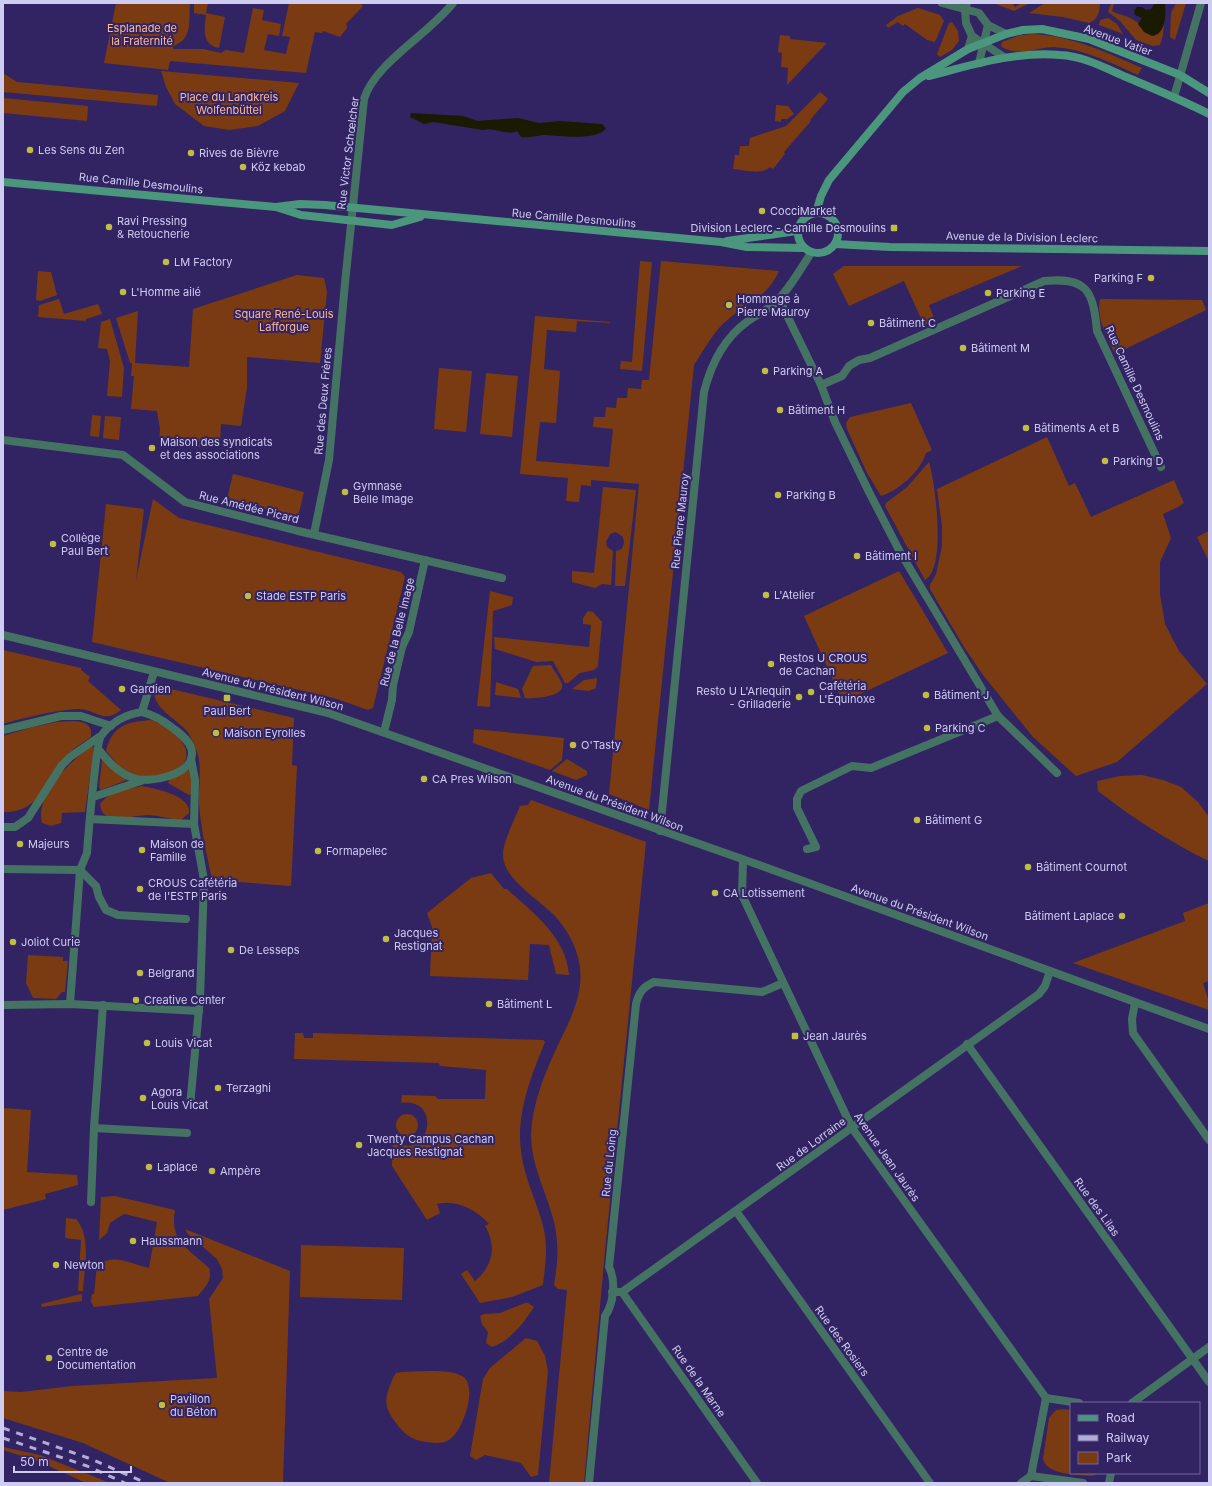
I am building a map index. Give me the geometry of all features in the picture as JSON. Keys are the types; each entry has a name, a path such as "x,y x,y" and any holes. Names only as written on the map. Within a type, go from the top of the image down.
{"main road":[{"name":"Avenue Vatier","path":"816,213 821,196 829,180 903,92 920,78 968,49 1006,34 1023,30 1042,29 1089,39 1180,75 1209,93"},
{"path":"920,78 1004,57 1060,55 1076,57 1174,97 1209,114"},
{"name":"Rue Camille Desmoulins","path":"3,182 276,207 300,204 352,208 425,216 721,242 747,247 804,248"},
{"name":"Rue Camille Desmoulins","path":"276,207 301,215 392,225 425,216"},
{"path":"816,213 825,214 835,223 838,236 835,244 827,251 821,253 811,252 804,248 798,238 797,231 802,220 807,216 816,213"},
{"name":"Rue Camille Desmoulins","path":"721,242 797,231"},
{"name":"Avenue de la Division Leclerc","path":"835,244 890,247 1209,251"}],"street":[{"name":"Rue Victor Schœlcher","path":"351,221 363,106 366,92 380,73 444,15 453,3"},
{"path":"942,3 966,6 980,13 988,25 1006,34"},
{"path":"1174,97 1201,3"},
{"path":"966,6 966,23 972,36 1004,57"},
{"path":"979,63 988,25"},
{"path":"968,49 972,36"},
{"name":"Rue des Deux Frères","path":"314,534 329,460 351,221"},
{"name":"Rue Pierre Mauroy","path":"660,831 704,392 709,372 715,358 732,336 748,321 766,310 779,299 811,252"},
{"name":"Rue Camille Desmoulins","path":"821,385 842,376 849,366 859,360 870,358 1044,281 1064,280 1079,284 1090,296 1095,313 1097,331 1161,467"},
{"path":"779,299 821,385 839,429 900,552 998,716 1057,773"},
{"name":"Rue Amédée Picard","path":"3,440 123,454 185,502 502,578"},
{"name":"Rue de la Belle Image","path":"384,732 402,647 409,632 425,560"},
{"name":"Avenue du Président Wilson","path":"3,635 328,712 743,860 1209,1029"},
{"path":"142,712 154,672"},
{"path":"3,827 15,827 28,818 62,764 99,737 111,726 133,713 142,712 153,714 185,738 192,753 191,759 195,780 194,824 204,880 199,1011 190,1106"},
{"path":"3,730 61,716 81,716 111,726"},
{"path":"807,849 816,847 797,808 797,799 801,791 852,766 871,768 998,716"},
{"path":"70,1004 80,870 87,853 99,737"},
{"path":"98,749 109,762 125,775 135,779 144,780 154,780 171,775 185,768 191,759"},
{"path":"93,797 144,780"},
{"path":"90,819 194,824"},
{"name":"Avenue Jean Jaurès","path":"743,860 742,895 852,1128 1046,1398"},
{"path":"3,869 80,870 96,886 99,897 106,910 118,915 186,918"},
{"name":"Rue de Lorraine","path":"622,1292 1039,994 1045,986 1050,971"},
{"name":"Rue du Loing","path":"589,1483 605,1316 611,1308 613,1276 609,1267 636,1004 639,994 644,987 654,982 762,992 783,983"},
{"path":"1135,1003 1132,1019 1133,1033 1209,1140"},
{"path":"3,1005 103,1005 199,1011"},
{"path":"91,1202 94,1128 103,1005"},
{"name":"Rue des Lilas","path":"967,1044 1209,1382"},
{"path":"94,1128 187,1133"},
{"name":"Rue des Rosiers","path":"736,1212 930,1483"},
{"path":"612,1292 622,1292"},
{"name":"Rue de la Marne","path":"622,1292 757,1483"},
{"path":"1133,1402 1209,1347"},
{"path":"1032,1476 1046,1398 1072,1402"},
{"path":"1021,1483 1032,1476 1083,1483"}],"green space":[{"name":"Esplanade de la Fraternité","path":"116,3 190,3 189,28 187,34 180,43 173,46 173,49 203,49 221,53 226,50 244,53 253,8 264,10 262,20 281,24 279,36 268,34 264,50 286,54 290,37 282,36 289,3 360,3 363,6 346,24 347,28 340,37 323,31 322,33 315,32 306,73 170,61 168,70 104,63"},
{"path":"194,3 208,3 206,13 225,17 219,48 210,44 207,40 205,36 206,15 194,13"},
{"path":"993,3 1012,3 1015,7 1021,3 1030,3 1014,11"},
{"path":"1045,3 1100,3 1100,9 1095,20 1089,23 1063,17 1029,13"},
{"path":"1111,3 1124,3 1114,4 1112,11 1132,19 1147,32 1158,34 1164,23 1160,45 1153,46 1136,40 1120,21 1108,12"},
{"path":"1176,3 1186,3 1175,40 1170,37 1171,13"},
{"path":"918,8 940,15 944,21 935,42 927,40 905,24 903,26 898,22 888,28 886,25 898,16"},
{"path":"1108,18 1117,24 1123,34 1099,25 1100,20"},
{"path":"952,22 958,31 959,41 952,50 940,57 937,54 949,23"},
{"path":"1034,34 1062,38 1090,46 1142,68 1138,75 1097,57 1065,48 1047,47 1020,52 1001,46 1002,42 1021,35"},
{"path":"780,35 790,36 790,39 827,43 787,85 788,68 781,67 782,53 778,52"},
{"name":"Place du Landkreis Wolfenbüttel","path":"161,71 299,83 285,111 258,126 229,130 204,126 175,104 166,87"},
{"path":"3,73 17,82 158,95 157,106 3,92"},
{"path":"820,92 828,99 784,152 785,154 773,169 770,167 762,171 747,171 733,169 735,155 739,155 740,146 749,146 750,138 786,126"},
{"path":"3,98 88,106 87,121 3,113"},
{"path":"776,105 788,106 794,114 787,119 781,119 781,122 775,121"},
{"path":"640,261 652,262 642,371 620,369 621,361 632,362"},
{"path":"661,261 779,271 767,290 728,319 720,327 694,365 649,810 609,794 639,484 591,480 591,486 581,485 579,502 566,501 568,478 520,474 535,316 610,322 577,321 576,332 547,330 544,369 560,371 556,423 540,422 536,461 609,467 613,429 593,427 594,417 605,417 606,407 616,408 617,398 627,398 628,388 641,389 642,380 649,380"},
{"path":"844,266 1022,266 929,305 935,321 924,325 904,281 849,306 833,274"},
{"path":"38,271 51,272 57,295 40,301 36,300"},
{"name":"Square René-Louis Lafforgue","path":"297,275 324,278 327,292 320,363 247,357 247,388 241,426 221,424 220,443 201,441 200,447 159,440 160,429 157,411 131,409 134,376 131,376 132,363 130,363 116,318 138,311 135,363 189,367 193,309"},
{"path":"59,299 64,314 98,304 102,314 86,319 86,321 38,317 39,305"},
{"path":"1100,299 1202,300 1206,310 1115,354 1101,320 1099,306"},
{"path":"110,319 124,368 122,397 107,396 110,361 107,349 98,348 101,322"},
{"path":"439,368 472,371 466,432 434,429"},
{"path":"486,373 518,376 512,437 480,434"},
{"path":"911,403 932,450 926,453 919,467 908,479 894,490 881,496 867,473 847,429 846,423 850,417"},
{"path":"92,415 101,416 99,437 90,436"},
{"path":"105,416 121,417 119,440 103,438"},
{"path":"1047,437 1069,486 1075,483 1091,517 1174,480 1184,503 1163,514 1171,538 1160,562 1160,594 1165,624 1179,651 1207,684 1117,762 1076,776 1033,737 983,675 964,647 930,589 930,585 936,574 942,546 942,527 937,489"},
{"path":"929,462 936,505 938,543 936,560 932,573 925,580 885,506 886,503 907,487"},
{"path":"233,474 304,492 298,517 227,499"},
{"path":"603,487 636,490 625,586 615,586 616,551 622,549 624,543 623,537 616,532 610,534 606,542 607,547 613,551 611,585 602,584 595,588 572,582 572,571 594,573"},
{"name":"Stade ESTP Paris","path":"153,499 179,518 401,572 405,577 373,708 368,710 334,698 92,642 106,504 144,509 136,580"},
{"path":"1209,531 1209,562 1197,537"},
{"path":"899,571 948,653 843,702 804,616"},
{"path":"490,591 513,597 512,605 493,611 490,707 477,706"},
{"path":"588,611 593,612 602,622 598,666 594,670 580,673 568,683 565,683 553,661 536,662 495,649 494,637 589,647 591,625 583,624 583,618"},
{"path":"3,650 81,668 81,670 90,677 88,681 121,710 109,716 99,715 83,709 60,711 3,724"},
{"path":"551,665 562,684 562,688 559,692 548,696 525,698 522,689 533,666"},
{"path":"597,678 596,688 589,691 572,689 584,680"},
{"path":"496,682 518,689 521,698 495,695"},
{"path":"154,685 294,718 292,765 297,766 291,886 212,880 200,814 200,769 198,756 193,742 186,730 159,705 154,693"},
{"path":"150,720 164,726 178,737 186,752 186,759 181,766 171,772 136,778 119,766 106,751 112,736 121,727 134,722"},
{"path":"57,722 81,722 89,726 91,730 91,737 73,749 64,758 33,802 16,811 3,812 3,736"},
{"path":"474,729 564,738 562,760 550,770 473,743"},
{"path":"92,746 94,748 85,812 62,813 61,823 51,826 42,823 41,812 44,801 56,779 74,760"},
{"path":"104,759 127,780 101,790 99,787 102,760"},
{"path":"567,759 587,771 587,775 576,780 552,771"},
{"path":"191,769 193,793 189,795 168,783 170,778"},
{"path":"1142,775 1163,780 1181,787 1198,802 1209,817 1209,861 1152,829 1124,811 1098,791 1097,781 1120,776"},
{"path":"141,786 163,791 179,798 185,802 189,813 181,820 150,815 112,818 106,816 102,811 100,804 108,796"},
{"path":"531,800 646,842 605,1251 584,1483 549,1483 567,1290 558,1289 554,1285 557,1253 556,1230 536,1168 531,1134 533,1114 541,1084 574,1011 580,987 579,962 576,949 563,925 554,915 522,888 509,872 505,864 503,855 505,843 510,830 520,806 528,805"},
{"path":"491,873 504,889 507,889 547,926 562,948 567,961 569,975 556,974 549,945 530,944 528,980 430,976 432,927 427,913 471,878"},
{"path":"1209,903 1209,981 1203,983 1209,1002 1209,1010 1073,963 1185,921 1183,913"},
{"path":"28,955 63,957 63,961 68,961 65,992 62,992 56,999 33,998 26,983"},
{"path":"295,1033 303,1033 304,1038 313,1038 313,1033 543,1040 545,1042 526,1095 520,1137 525,1171 544,1230 546,1258 543,1285 512,1297 480,1303 461,1274 467,1270 475,1281 486,1269 492,1248 489,1233 485,1226 489,1224 472,1210 459,1204 451,1203 437,1204 440,1213 427,1220 392,1166 393,1141 405,1146 415,1144 423,1138 427,1128 427,1118 423,1110 414,1104 401,1103 402,1095 435,1096 438,1099 485,1099 486,1070 440,1066 439,1063 294,1059"},
{"path":"3,1108 31,1110 27,1172 77,1175 78,1185 45,1194 46,1199 3,1210"},
{"path":"407,1114 415,1117 418,1125 415,1133 407,1136 399,1133 396,1125 399,1117"},
{"path":"115,1196 175,1210 175,1229 182,1244 209,1268 209,1280 198,1296 94,1307 91,1302 92,1294 94,1294 97,1265 110,1260 123,1260 149,1268 157,1222 124,1214 110,1223 107,1233 99,1240 101,1197"},
{"path":"66,1218 76,1219 81,1226 84,1235 86,1254 83,1291 78,1291 81,1240 65,1238"},
{"path":"185,1229 290,1271 283,1483 170,1483 83,1443 3,1418 3,1391 21,1392 72,1386 217,1378 209,1299 223,1278 222,1269 217,1259 188,1234"},
{"path":"301,1245 404,1248 402,1300 300,1297"},
{"path":"81,1294 82,1301 42,1307 41,1304"},
{"path":"528,1303 534,1307 516,1331 499,1344 492,1347 486,1343 488,1332 482,1324 480,1316 484,1314 500,1313"},
{"path":"526,1338 537,1341 545,1356 548,1371 538,1475 531,1477 521,1463 485,1455 476,1460 470,1456 483,1379 490,1368"},
{"path":"449,1372 462,1376 467,1381 469,1398 464,1419 449,1440 438,1443 417,1440 406,1434 396,1423 389,1411 386,1400 394,1376 396,1373"},
{"path":"1056,1410 1070,1410 1070,1474 1051,1469 1046,1465 1043,1459 1049,1418"},
{"path":"3,1447 40,1455 110,1483 86,1483 40,1462 3,1450"},
{"path":"1071,1474 1097,1474 1092,1476"}],"shaded area":[{"path":"1155,3 1165,3 1165,18 1163,28 1160,32 1152,36 1144,32 1138,24 1142,18 1135,15 1134,11 1137,7 1142,7 1146,10 1151,9"},
{"path":"411,113 463,116 478,121 518,118 539,123 561,121 602,124 606,128 594,135 586,136 576,137 543,135 521,137 517,131 509,133 433,122 424,124 410,117"}],"railway":[{"path":"3,1428 91,1459 146,1483"},
{"path":"3,1438 87,1466 125,1483"}],"place":[{"name":"Les Sens du Zen","path":"30,150"},
{"name":"Rives de Bièvre","path":"191,153"},
{"name":"Köz kebab","path":"243,167"},
{"name":"CocciMarket","path":"762,211"},
{"name":"Ravi Pressing & Retoucherie","path":"109,227"},
{"name":"Division Leclerc - Camille Desmoulins","path":"894,228"},
{"name":"LM Factory","path":"166,262"},
{"name":"Parking F","path":"1151,278"},
{"name":"L'Homme ailé","path":"123,292"},
{"name":"Parking E","path":"988,293"},
{"name":"Hommage à Pierre Mauroy","path":"729,305"},
{"name":"Bâtiment C","path":"871,323"},
{"name":"Bâtiment M","path":"963,348"},
{"name":"Parking A","path":"765,371"},
{"name":"Bâtiment H","path":"780,410"},
{"name":"Bâtiments A et B","path":"1026,428"},
{"name":"Maison des syndicats et des associations","path":"152,448"},
{"name":"Parking D","path":"1105,461"},
{"name":"Gymnase Belle Image","path":"345,492"},
{"name":"Parking B","path":"778,495"},
{"name":"Collège Paul Bert","path":"53,544"},
{"name":"Bâtiment I","path":"857,556"},
{"name":"L'Atelier","path":"766,595"},
{"name":"Stade ESTP Paris","path":"248,596"},
{"name":"Restos U CROUS de Cachan","path":"771,664"},
{"name":"Gardien","path":"122,689"},
{"name":"Cafétéria L'Équinoxe","path":"811,692"},
{"name":"Bâtiment J","path":"926,695"},
{"name":"Resto U L'Arlequin - Grilladerie","path":"799,697"},
{"name":"Paul Bert","path":"227,698"},
{"name":"Parking C","path":"927,728"},
{"name":"Maison Eyrolles","path":"216,733"},
{"name":"O'Tasty","path":"573,745"},
{"name":"CA Pres Wilson","path":"424,779"},
{"name":"Bâtiment G","path":"917,820"},
{"name":"Majeurs","path":"20,844"},
{"name":"Maison de Famille","path":"142,850"},
{"name":"Formapelec","path":"318,851"},
{"name":"Bâtiment Cournot","path":"1028,867"},
{"name":"CROUS Cafétéria de l'ESTP Paris","path":"140,889"},
{"name":"CA Lotissement","path":"715,893"},
{"name":"Bâtiment Laplace","path":"1122,916"},
{"name":"Jacques Restignat","path":"386,939"},
{"name":"Joliot Curie","path":"13,942"},
{"name":"De Lesseps","path":"231,950"},
{"name":"Belgrand","path":"140,973"},
{"name":"Creative Center","path":"136,1000"},
{"name":"Bâtiment L","path":"489,1004"},
{"name":"Jean Jaurès","path":"795,1036"},
{"name":"Louis Vicat","path":"147,1043"},
{"name":"Terzaghi","path":"218,1088"},
{"name":"Agora Louis Vicat","path":"143,1098"},
{"name":"Twenty Campus Cachan Jacques Restignat","path":"359,1145"},
{"name":"Laplace","path":"149,1167"},
{"name":"Ampère","path":"212,1171"},
{"name":"Haussmann","path":"133,1241"},
{"name":"Newton","path":"56,1265"},
{"name":"Centre de Documentation","path":"49,1358"},
{"name":"Pavillon du Béton","path":"162,1405"}]}
